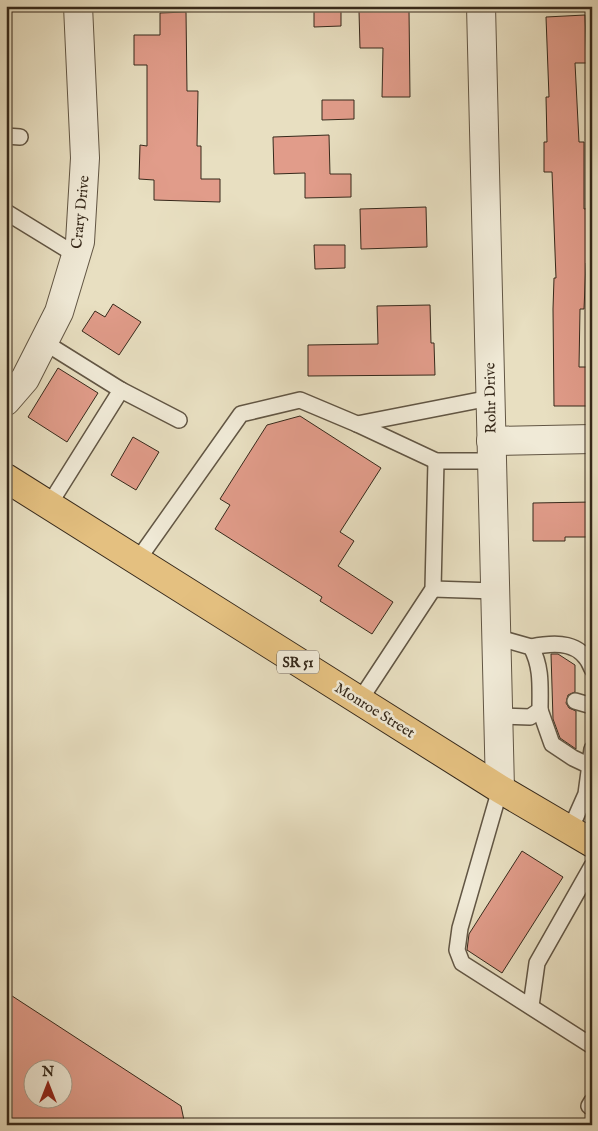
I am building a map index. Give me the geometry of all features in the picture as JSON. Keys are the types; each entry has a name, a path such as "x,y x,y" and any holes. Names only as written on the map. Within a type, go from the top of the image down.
{"main road":[{"name":"Monroe Street","path":"6,478 500,789 581,837"}],"street":[{"name":"Crary Drive","path":"6,401 25,379 59,312 80,242 86,158 78,6"},
{"name":"Rohr Drive","path":"481,6 500,789"},
{"path":"492,451 592,439"}],"lane":[{"path":"6,212 76,255"},
{"path":"44,342 121,390 179,420"},
{"path":"49,505 121,390"},
{"path":"357,424 490,398"},
{"path":"137,560 241,414 300,400 436,461 492,451"},
{"path":"360,700 433,589 436,461"},
{"path":"433,589 495,591"},
{"path":"496,637 531,647 548,643 572,646 588,659 592,669"},
{"path":"498,716 530,717 540,710 546,692 538,660 531,647"},
{"path":"575,701 592,706"},
{"path":"540,710 552,744 573,758 590,766"},
{"path":"581,837 592,749"},
{"path":"500,789 460,928 458,950 462,963 592,1046"},
{"path":"530,1006 537,963 592,866"},
{"path":"592,1101 589,1106 592,1107"}],"building":[{"path":"314,6 341,6 341,26 314,27"},
{"path":"409,10 410,97 382,97 383,48 360,48 359,11"},
{"path":"186,12 187,91 198,91 197,146 201,146 201,179 220,179 220,202 154,200 154,180 139,179 140,145 147,146 147,65 134,65 134,35 160,35 160,13"},
{"path":"585,15 587,63 575,63 579,142 584,142 584,209 592,208 592,263 586,263 584,309 580,309 579,367 592,367 592,406 554,406 553,309 554,278 556,278 552,172 544,172 544,142 547,142 546,97 549,97 546,17"},
{"path":"322,100 354,100 354,119 322,120"},
{"path":"329,135 330,174 351,174 351,197 305,198 305,173 274,174 273,137"},
{"path":"426,207 427,247 361,249 360,209"},
{"path":"314,245 345,245 345,268 315,269"},
{"path":"113,304 141,322 119,355 82,331 95,311 105,317"},
{"path":"430,305 431,343 434,343 435,375 308,376 308,345 378,344 377,306"},
{"path":"58,368 98,393 67,442 28,417"},
{"path":"300,416 381,468 340,532 354,541 338,566 393,602 372,634 320,601 322,597 215,529 230,505 220,499 267,425"},
{"path":"133,437 159,452 136,490 111,475"},
{"path":"592,502 592,537 565,537 565,541 533,541 533,503"},
{"path":"551,654 558,654 575,665 575,692 568,695 566,703 569,708 576,711 576,749 560,738 553,719"},
{"path":"522,851 563,877 502,973 467,950 469,934"},
{"path":"6,992 181,1106 185,1125 6,1125"}]}
